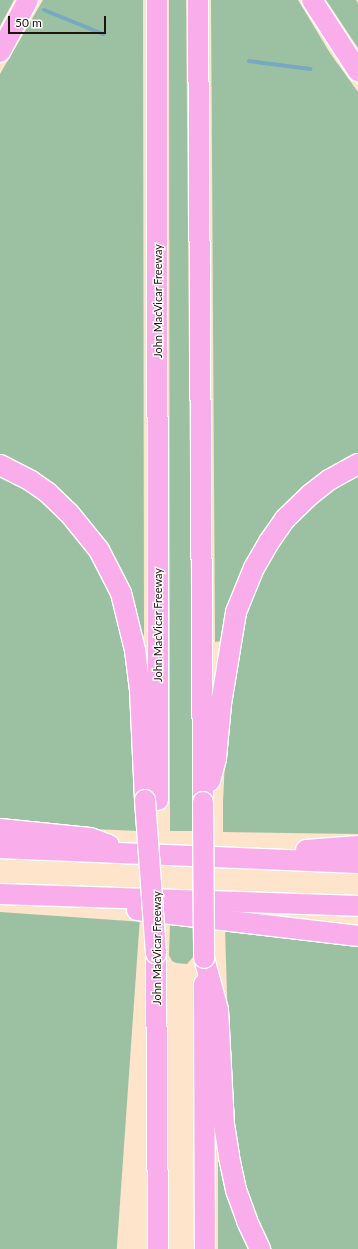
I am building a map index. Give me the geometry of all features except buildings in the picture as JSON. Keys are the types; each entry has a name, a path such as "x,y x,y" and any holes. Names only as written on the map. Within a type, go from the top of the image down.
{"highway":[{"path":"0,52 28,0"},
{"name":"John MacVicar Freeway","path":"158,0 152,800 156,954 158,1249"},
{"path":"198,0 205,1249"},
{"path":"312,0 322,19 358,72"},
{"path":"203,802 216,758 221,704 236,612 254,568 268,542 285,519 311,494 329,480 358,464"},
{"path":"0,465 31,481 47,492 69,513 99,550 121,593 135,650 152,800"},
{"path":"0,829 90,838 136,854"},
{"path":"201,858 358,846"},
{"path":"0,848 201,858 358,863"},
{"path":"2,895 358,906"},
{"path":"2,895 358,936"},
{"path":"204,958 218,1010 224,1124 228,1157 236,1190 247,1221 260,1249"}],"green space":[{"path":"0,0 14,0 0,26"},
{"path":"43,0 143,0 144,635 138,636 115,561 0,456 0,74"},
{"path":"169,0 186,0 193,831 170,831"},
{"path":"211,0 298,0 330,53 358,92 358,453 330,468 307,486 270,523 256,543 244,565 234,590 221,641 215,642"},
{"path":"326,0 356,0 358,4 358,48"},
{"path":"358,473 358,834 223,832 226,739 231,686 248,603 279,539 320,496"},
{"path":"0,474 45,502 62,516 93,555 114,599 128,663 132,696 138,831 93,829 0,820"},
{"path":"0,912 140,922 117,1249 0,1249"},
{"path":"170,925 193,927 193,957 187,964 172,961 169,955"},
{"path":"225,928 358,943 358,1249 272,1249 259,1225 242,1177 236,1146 230,1092"},
{"path":"218,1144 253,1249 218,1249"}],"waterway":[{"path":"44,10 103,34"},
{"path":"249,61 310,69"}]}
